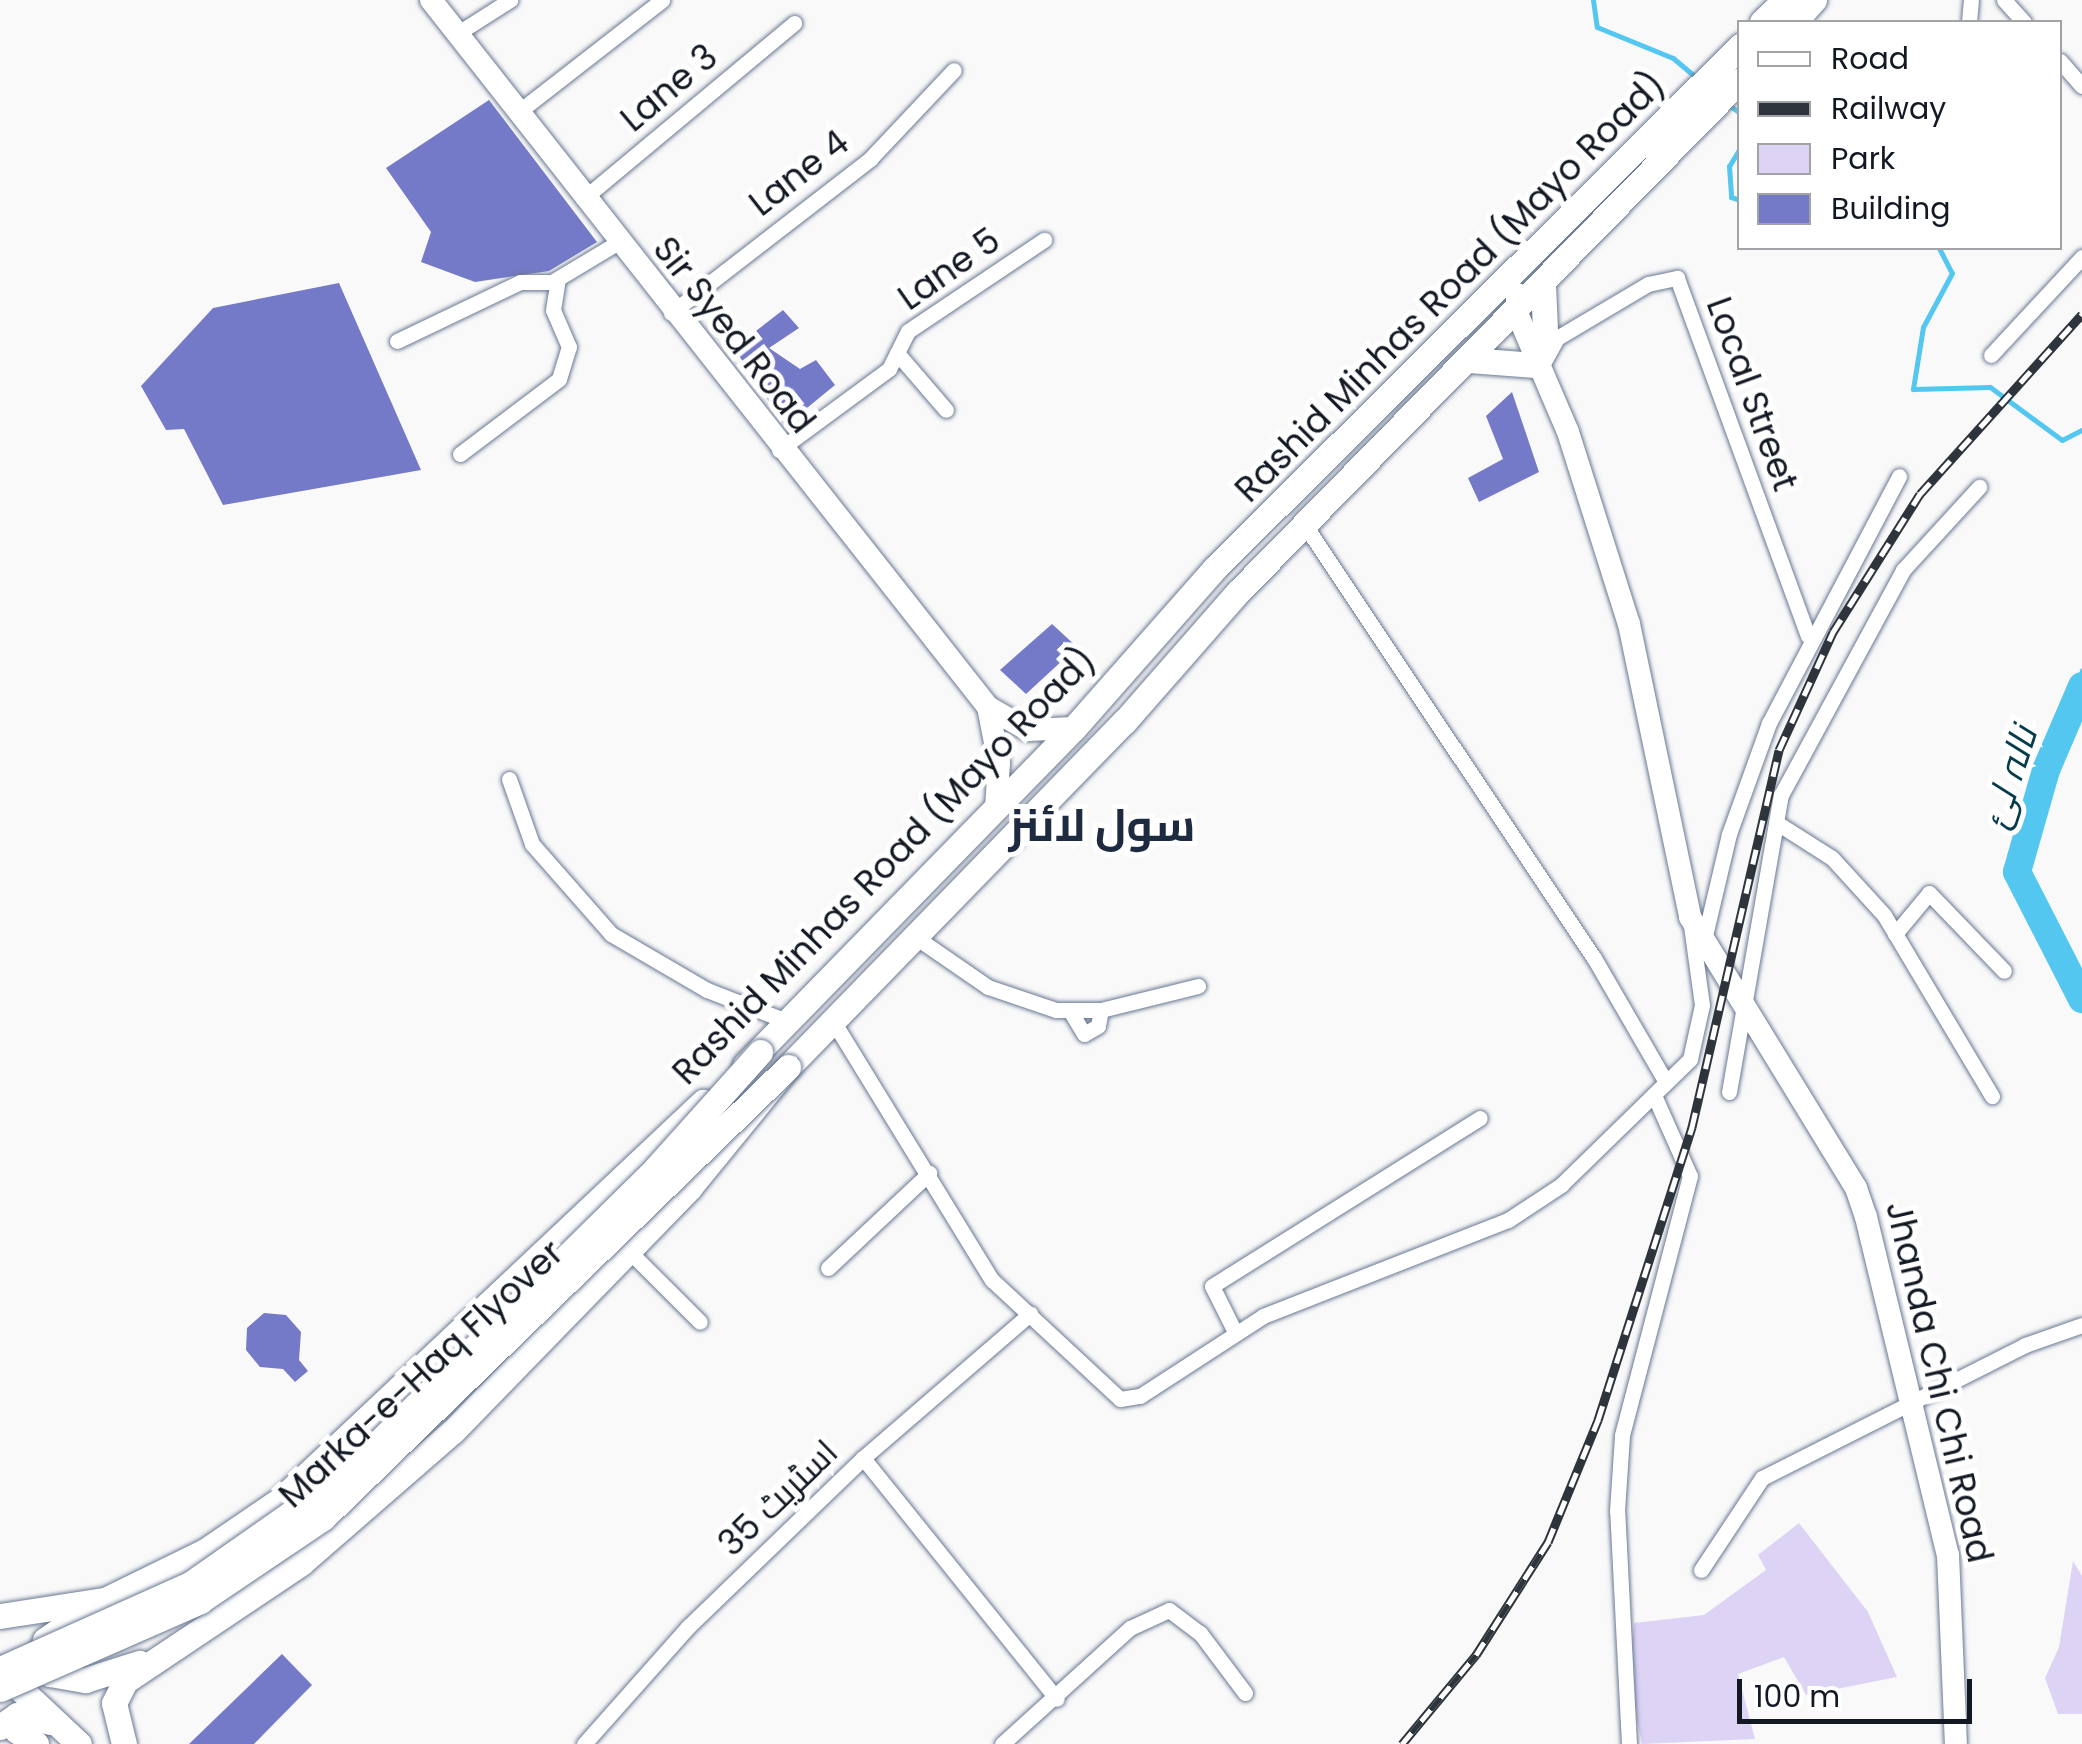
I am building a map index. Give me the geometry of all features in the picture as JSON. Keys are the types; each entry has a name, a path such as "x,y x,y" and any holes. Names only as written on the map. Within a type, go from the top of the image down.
{"main road":[{"path":"1764,20 1785,0"},
{"path":"1796,20 1814,0"},
{"name":"Rashid Minhas Road (Mayo Road)","path":"124,1744 114,1703 144,1662 342,1531 629,1251 745,1127 788,1067 1543,285 1689,116 1737,48"},
{"name":"Rashid Minhas Road (Mayo Road)","path":"0,1616 105,1600 205,1551 280,1500 760,1052 1074,728 1214,569 1516,270 1689,116 1737,82"},
{"path":"1469,360 1536,364 1545,330 1543,285"},
{"name":"Marka-e-Haq Flyover","path":"0,1669 190,1584 330,1488 656,1168 760,1052"},
{"name":"Marka-e-Haq Flyover","path":"0,1688 200,1601 334,1510 788,1067"},
{"path":"105,1600 45,1640 40,1662 62,1681 144,1662"},
{"path":"0,1669 79,1744"},
{"path":"11,1738 17,1715 54,1724"}],"street":[{"name":"Sir Syed Road","path":"430,0 779,450 988,707 1028,730 1074,728"},
{"path":"458,33 510,0"},
{"path":"517,112 662,0"},
{"path":"2004,0 2022,20"},
{"name":"Lane 3","path":"583,199 794,23"},
{"path":"2062,63 2082,86"},
{"name":"Lane 4","path":"671,313 870,158 954,70"},
{"name":"Lane 5","path":"779,450 889,370 908,331 1044,240"},
{"path":"397,341 520,282 558,280 617,243"},
{"path":"1991,355 2082,258"},
{"name":"Jhanda Chi Chi Road","path":"1516,270 1516,312 1568,432 1629,624 1690,917 1703,944 1856,1188 1915,1401 1948,1555 1956,1744"},
{"name":"Local Street","path":"1536,364 1557,338 1648,284 1677,278 1808,636"},
{"path":"460,454 559,380 567,364 569,347 553,310 558,280"},
{"name":"Lane 5","path":"897,354 946,410"},
{"path":"1703,944 1746,784 1808,636 1899,476"},
{"path":"1729,1092 1730,1063 1748,1016 1782,795 1862,638 1903,570 1979,487"},
{"path":"1306,527 1594,958 1666,1082"},
{"name":"Sir Syed Road","path":"988,707 999,763 996,808"},
{"path":"509,779 532,844 612,934 708,990 789,1022"},
{"path":"1777,823 1832,858 1895,934 1992,1096"},
{"path":"1895,934 1928,893 2004,970"},
{"path":"833,1020 992,1280 1120,1399 1140,1396 1235,1332 1508,1220 1561,1185 1690,1060 1702,1005 1690,917"},
{"path":"914,936 988,987 1070,1011 1084,1034 1098,1026 1101,1010 1198,986"},
{"path":"1628,1744 1617,1511 1622,1435 1690,1176 1654,1095"},
{"path":"1235,1332 1212,1286 1480,1118"},
{"path":"828,1268 929,1174"},
{"path":"629,1251 700,1322"},
{"name":"اسٹریٹ 35","path":"584,1744 688,1626 863,1458 1030,1314"},
{"path":"1700,1570 1762,1478 1915,1401 2082,1324"},
{"path":"863,1458 1058,1699"},
{"path":"1002,1744 1058,1699 1130,1628 1169,1610 1200,1633 1245,1693"}],"green space":[{"path":"1799,1523 1868,1612 1897,1677 1806,1695 1784,1657 1738,1674 1755,1739 1642,1744 1629,1681 1634,1623 1704,1615 1766,1570 1758,1555"},
{"path":"2073,1561 2082,1576 2082,1714 2058,1714 2045,1678 2059,1647"}],"building":[{"path":"489,100 597,242 549,271 475,282 421,262 431,232 386,168"},
{"path":"339,283 421,470 223,505 184,429 166,430 141,386 213,308"},
{"path":"783,310 799,328 769,348 800,369 816,360 835,385 785,426 734,348"},
{"path":"1512,392 1539,472 1479,502 1468,478 1503,459 1486,416"},
{"path":"1052,624 1077,647 1026,694 1000,670"},
{"path":"264,1313 286,1315 301,1332 299,1360 308,1371 295,1382 283,1369 260,1367 246,1350 247,1328"},
{"path":"282,1654 312,1685 254,1744 189,1744"}],"waterway":[{"path":"1593,0 1597,27 1673,58 1698,79"},
{"path":"1729,105 1737,111"},
{"path":"1737,153 1729,166 1731,197 1737,199"},
{"path":"1940,250 1952,273 1923,327 1913,389 1990,387 2062,440 2082,430"},
{"path":"2079,689 2082,670"},
{"name":"نالہ لئ","path":"2082,686 2046,770 2017,872 2082,999"}],"railway":[{"path":"1402,1744 1476,1655 1548,1542 1598,1420 1692,1127 1779,750 1833,632 1920,494 2082,314"}],"district":[{"name":"سول لائنز","path":"1102,826"}]}
